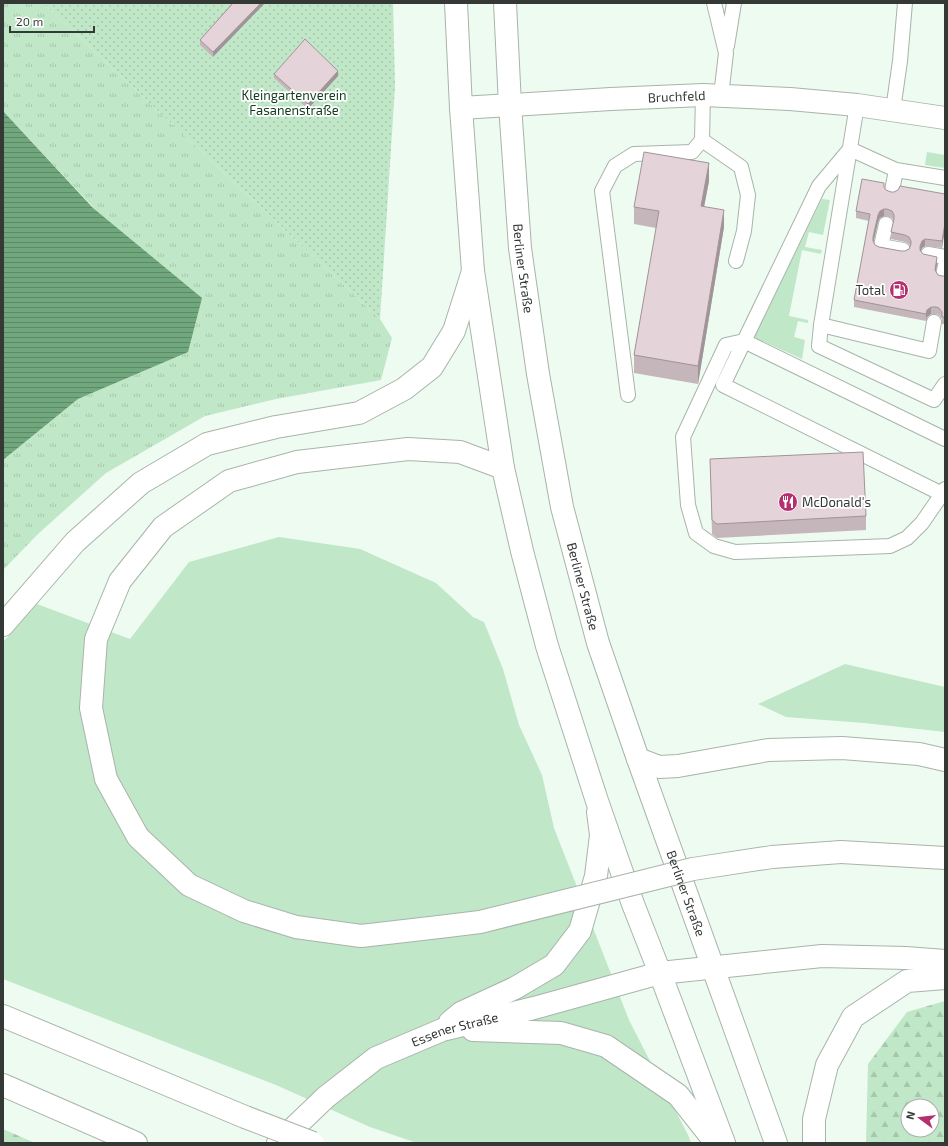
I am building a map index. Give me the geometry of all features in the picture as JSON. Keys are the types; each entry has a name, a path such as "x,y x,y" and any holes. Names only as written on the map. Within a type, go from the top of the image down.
{"main road":[{"path":"456,3 461,108 473,271 503,468 522,550 547,646 597,801 633,904 724,1143"},
{"name":"Berliner Straße","path":"505,3 510,105 520,248 538,374 562,507 598,643 638,759 776,1143"},
{"name":"Bruchfeld","path":"461,108 611,99 712,95 790,99 857,105 945,118"},
{"path":"3,624 74,542 141,483 207,444 276,427 359,412 404,389 432,366 454,331 473,271"},
{"path":"503,468 460,452 408,449 297,462 229,481 163,527 120,581 96,639 91,708 106,779 138,837 189,885 244,911 296,927 361,936 480,922 693,869 772,857 841,852 945,858"},
{"path":"638,759 659,767 678,766 768,750 842,748 919,754 945,760"},
{"path":"442,1030 461,1013 515,988 554,965 580,931 596,876 601,835 597,801"},
{"name":"Essener Straße","path":"278,1143 326,1097 376,1058 442,1030 534,1008 660,973 822,956 906,958 945,961"},
{"path":"814,1143 814,1119 828,1064 853,1017 907,981 945,978"},
{"path":"3,1016 246,1117 313,1143"},
{"path":"442,1030 560,1033 606,1046 678,1095 716,1143"},
{"path":"3,1085 136,1143"}],"lane":[{"path":"714,3 726,53"},
{"path":"628,395 602,191 615,166 634,154 692,152 702,140 712,95 726,53 734,3"},
{"path":"893,110 900,62 904,3"},
{"path":"857,105 820,325 819,346 939,402 945,384"},
{"path":"702,140 741,167 748,195 744,231 736,261"},
{"path":"850,149 896,170 945,178"},
{"path":"850,149 819,186 744,341 722,385 943,491 922,523 908,538 890,546 735,552 714,546 696,533 688,504 683,437 726,344 744,341 945,439"},
{"path":"892,191 896,170"},
{"path":"886,224 881,246 903,250"},
{"path":"928,254 945,257"},
{"path":"820,325 929,351 934,322"}],"green space":[{"path":"3,3 43,3 380,319 392,338 381,380 276,399 205,416 106,473 38,534 3,570 3,460 78,399 187,352 93,207 3,111"},
{"name":"Kleingartenverein Fasanenstraße","path":"43,3 393,3 395,86 380,319"},
{"path":"927,152 945,155 945,168 925,165"},
{"path":"822,199 830,200 823,235 809,232 805,247 822,250 821,254 802,250 789,316 808,320 808,323 798,321 794,337 805,340 802,359 754,337"},
{"path":"279,537 360,549 436,583 473,617 484,622 503,669 519,725 542,775 554,828 629,1020 691,1143 417,1143 370,1127 276,1085 3,979 3,642 37,604 130,639 189,562"},
{"path":"845,664 945,687 945,732 864,723 786,717 758,704"},
{"path":"945,1001 945,1143 866,1143 868,1064 907,1012"},
{"path":"3,1129 35,1143 3,1143"}],"shaded area":[{"path":"3,111 93,208 202,298 188,352 78,399 3,460"}],"building":[{"path":"233,3 261,3 213,52 200,40"},
{"path":"305,39 338,71 308,104 274,74"},
{"path":"644,152 709,163 701,206 724,210 698,366 634,355 659,211 634,207"},
{"path":"862,179 884,183 886,190 891,192 898,190 900,186 945,194 945,223 942,241 925,239 922,241 920,250 923,254 937,257 935,270 938,275 945,276 945,317 942,317 942,312 936,307 931,307 927,310 926,314 854,300 870,214 856,211","holes":["887,209 892,211 894,215 891,232 905,235 909,237 911,241 909,249 905,251 879,247 875,245 873,241 878,215 880,211"]},
{"name":"McDonald's","path":"863,452 866,516 717,524 712,520 710,459"}],"place":[{"name":"Total","path":"899,290"},
{"name":"McDonald's","path":"788,502"}]}
